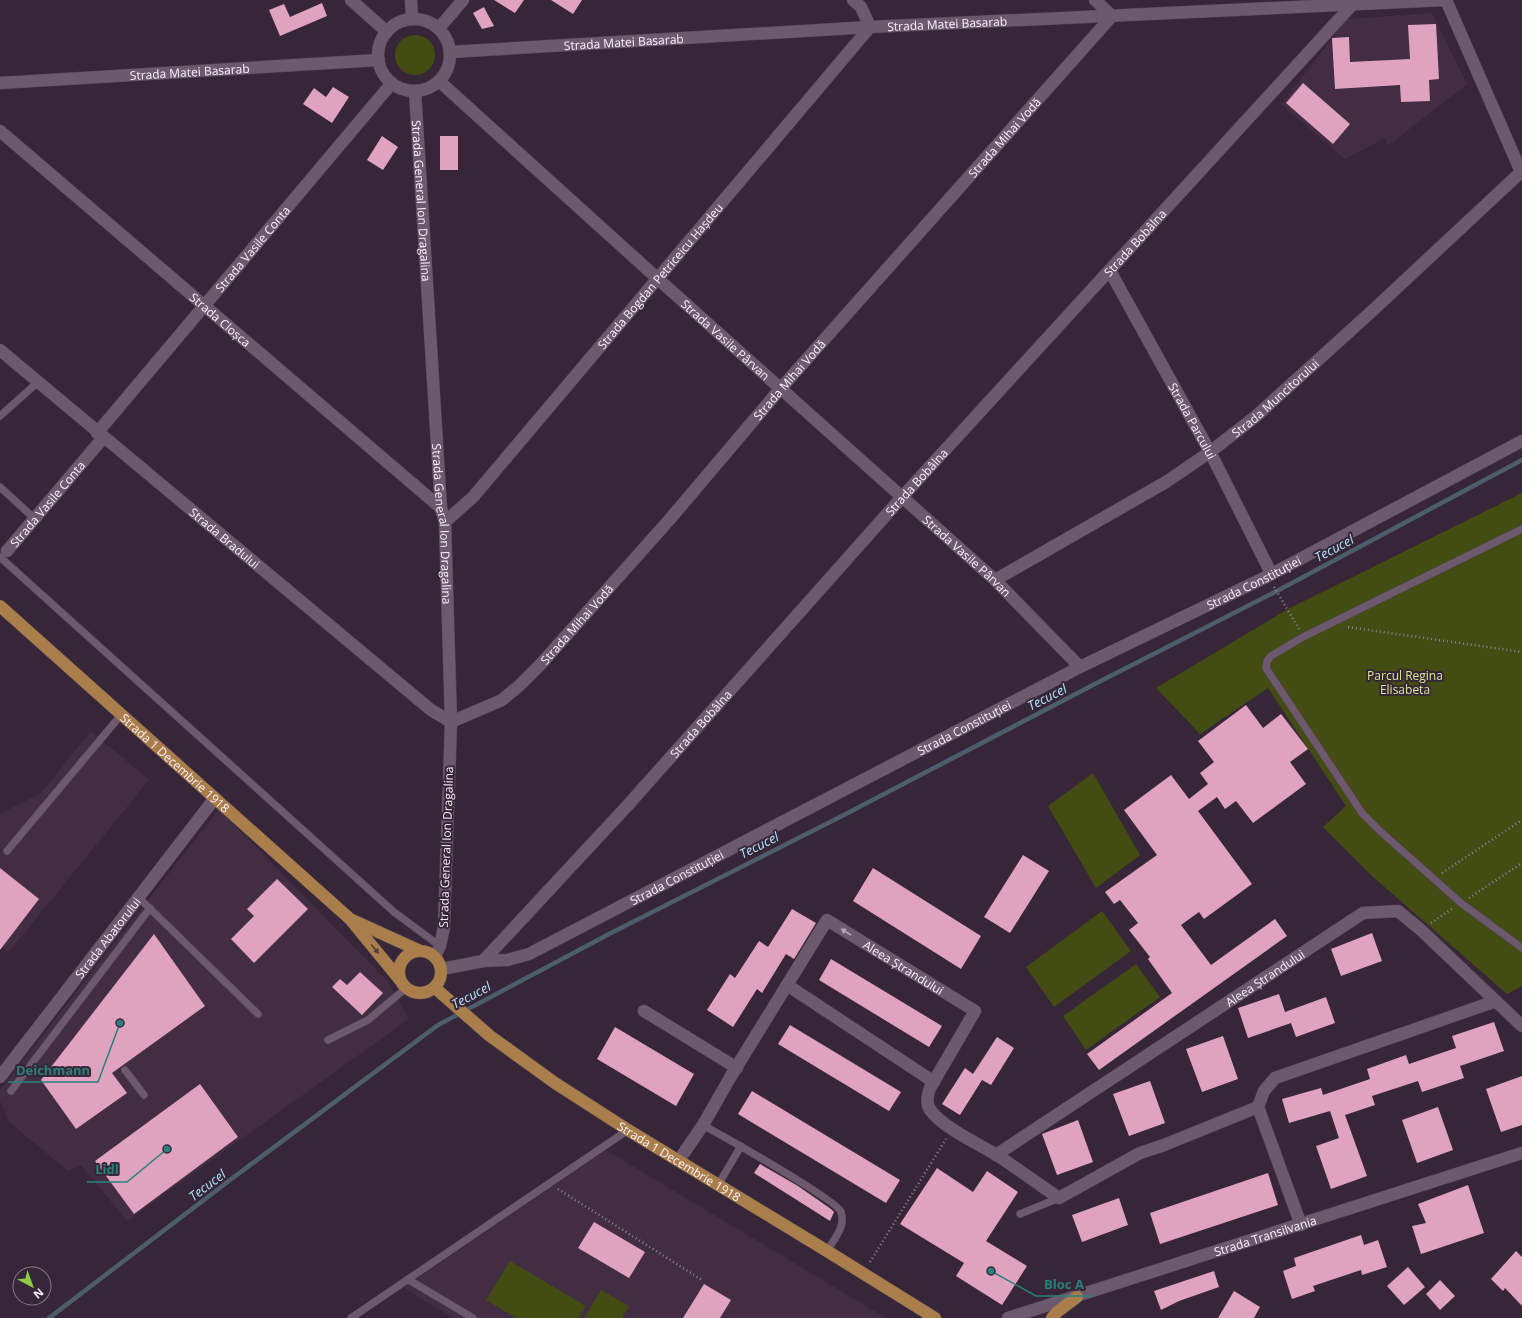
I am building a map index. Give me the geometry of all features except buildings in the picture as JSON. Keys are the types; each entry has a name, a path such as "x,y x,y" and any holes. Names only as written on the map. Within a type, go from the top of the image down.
{"main road":[{"name":"Strada 1 Decembrie 1918","path":"0,606 350,919 403,984"},
{"name":"Strada 1 Decembrie 1918","path":"350,919 418,950"},
{"path":"418,950 438,951 442,969 441,979 435,988 426,992 415,993 403,984 399,970 402,961 409,954 418,950"},
{"name":"Strada 1 Decembrie 1918","path":"435,988 490,1036 549,1079 628,1130 828,1251 934,1318"},
{"path":"1052,1318 1056,1312 1077,1297"}],"street":[{"path":"351,0 387,32"},
{"path":"411,0 412,19"},
{"path":"439,28 463,0"},
{"path":"853,0 861,7 870,27"},
{"path":"1095,0 1112,16"},
{"path":"1445,0 1522,173"},
{"name":"Strada Matei Basarab","path":"450,52 870,27 1445,0"},
{"name":"Strada Bobâlna","path":"483,961 628,805 903,496 1352,5"},
{"name":"Strada Mihai Vodă","path":"451,722 502,700 540,665 670,520 781,388 1112,16"},
{"path":"412,19 431,23 439,28 445,35 450,52 448,68 439,81 428,88 415,91 407,90 392,83 385,76 379,60 379,50 382,40 387,32 394,25 412,19"},
{"name":"Strada Bogdan Petriceicu Hașdeu","path":"445,522 473,497 870,27"},
{"name":"Strada Matei Basarab","path":"0,82 379,60"},
{"name":"Strada Vasile Pârvan","path":"439,81 995,580 1080,667"},
{"name":"Strada Vasile Conta","path":"4,554 35,519 100,435 204,306 392,83"},
{"name":"Strada General Ion Dragalina","path":"415,91 441,508 445,522 451,722 444,927 438,951"},
{"name":"Strada Cloșca","path":"0,131 441,508"},
{"name":"Strada Muncitorului","path":"995,580 1166,482 1210,452 1255,417 1522,173"},
{"name":"Strada Parcului","path":"1110,271 1210,452 1269,575"},
{"name":"Strada Bradului","path":"0,350 431,710 451,722"},
{"name":"Strada Constituției","path":"442,969 483,961 507,960 529,954 1080,667 1269,575 1522,441"},
{"name":"Strada Abatorului","path":"0,1077 215,798"},
{"name":"Aleea Ștrandului","path":"996,1155 1364,913 1398,911 1421,930 1522,1026"},
{"name":"Aleea Ștrandului","path":"679,1160 703,1125 827,920 975,1011 927,1094 930,1110 938,1118 1059,1198"},
{"path":"787,985 934,1082"},
{"path":"1301,1225 1258,1107 1264,1091 1275,1078 1496,1001"},
{"path":"644,1011 737,1068"},
{"path":"1059,1198 1140,1152 1164,1145 1258,1107"},
{"name":"Strada Transilvania","path":"1008,1318 1522,1153"}],"lane":[{"path":"0,416 38,382"},
{"path":"0,487 35,519"},
{"path":"1522,529 1303,637 1271,656 1267,662 1266,668 1362,813 1380,831 1461,903 1522,948"},
{"path":"4,554 438,951"},
{"path":"7,850 121,715"},
{"path":"138,897 258,1014"},
{"path":"11,1091 150,908"},
{"path":"328,1040 368,1020 403,984"},
{"path":"125,1070 144,1095"},
{"path":"703,1125 741,1146 822,1196 841,1210 843,1219 841,1228 828,1251"},
{"path":"351,1318 628,1130"},
{"path":"718,1185 741,1146"},
{"path":"1020,1214 1059,1198"},
{"path":"408,1280 473,1318"}],"path":[{"path":"1269,575 1303,637"},
{"path":"1330,624 1522,652"},
{"path":"1433,878 1522,820"},
{"path":"863,1273 953,1128"},
{"path":"549,1184 702,1280"}],"shaded area":[{"path":"1432,13 1467,84 1388,146 1385,138 1345,159 1281,104 1347,19"},
{"path":"91,731 149,780 8,953 0,946 0,814 41,793"},
{"path":"219,809 388,982 409,1019 127,1221 81,1165 68,1171 9,1122 0,1101 0,1090"},
{"path":"606,1150 886,1318 453,1318 404,1288"}],"green space":[{"path":"415,35 429,41 435,55 429,69 415,75 401,69 395,55 401,41"},
{"name":"Parcul Regina Elisabeta","path":"1522,493 1522,986 1507,994 1372,876 1323,827 1346,806 1268,688 1200,734 1156,688 1288,609"},
{"path":"1093,773 1140,855 1096,888 1048,806"},
{"path":"1102,911 1131,951 1054,1007 1026,967"},
{"path":"1136,964 1160,997 1086,1050 1063,1016"},
{"path":"510,1261 586,1306 579,1318 516,1318 486,1300"},
{"path":"601,1290 629,1306 622,1318 584,1318"}],"waterway":[{"name":"Tecucel","path":"49,1318 230,1180 438,1025 611,933 840,817 1277,591 1522,460"}],"place":[{"name":"Deichmann","path":"120,1023"},
{"name":"Lidl","path":"167,1149"},
{"name":"Bloc A","path":"991,1271"}]}
